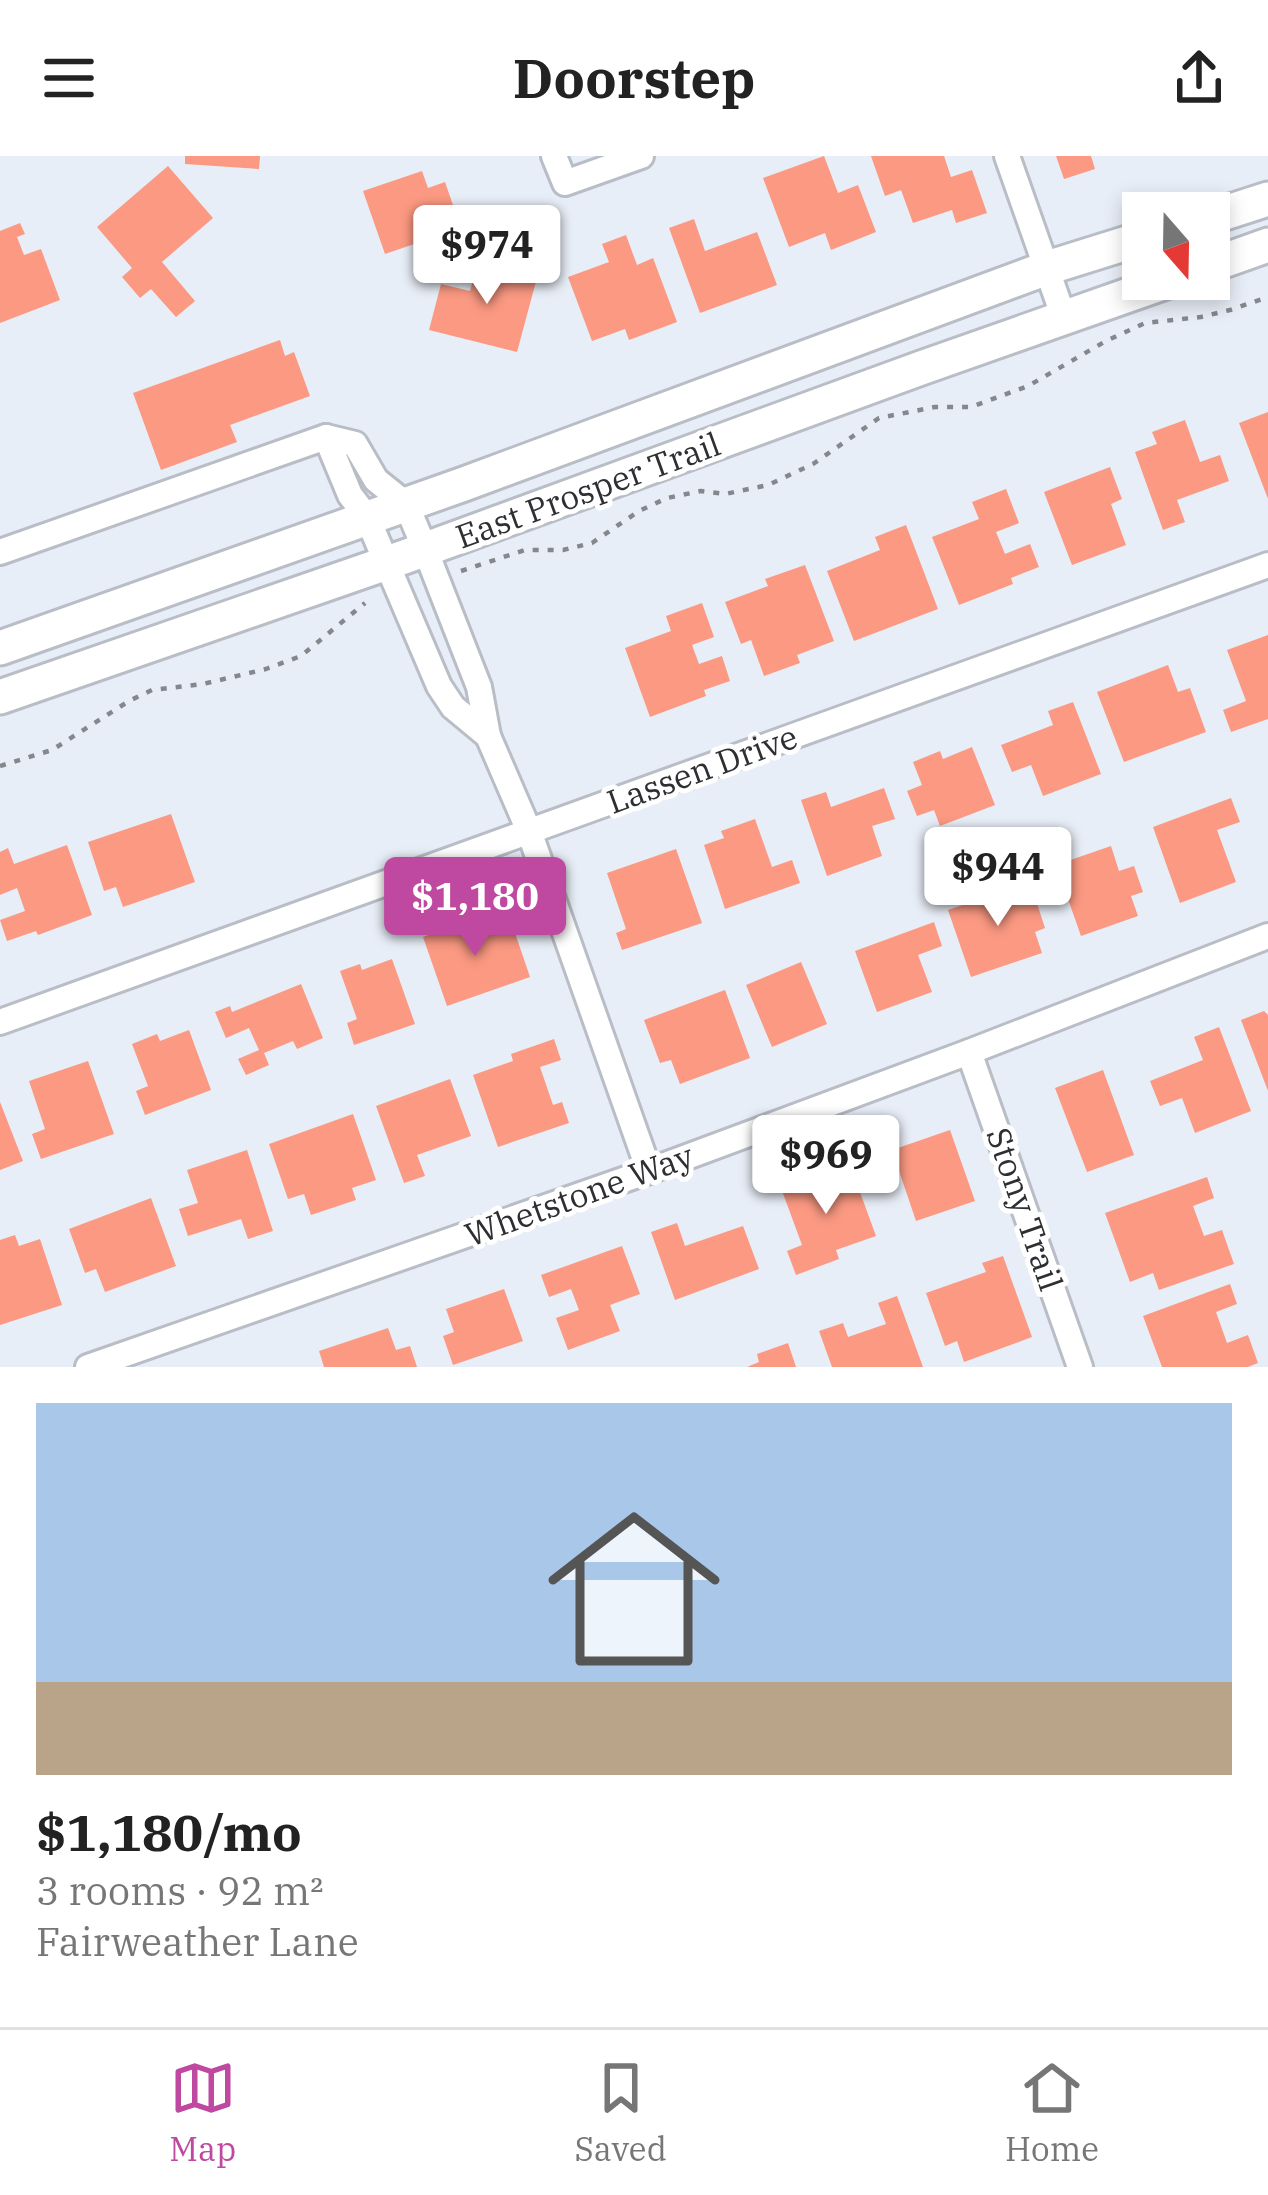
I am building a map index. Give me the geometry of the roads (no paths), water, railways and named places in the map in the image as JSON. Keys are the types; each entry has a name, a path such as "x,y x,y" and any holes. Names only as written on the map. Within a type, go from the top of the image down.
{"main road":[{"path":"1230,212 1268,200"},
{"path":"1230,258 1268,244"},
{"name":"East Prosper Trail","path":"0,648 1122,245"},
{"name":"East Prosper Trail","path":"0,697 431,564 1122,297"}],"street":[{"path":"554,156 565,184 641,156"},
{"path":"1007,156 1064,318"},
{"path":"326,437 350,495 367,517 439,686 453,707 488,736"},
{"path":"0,552 326,437 356,444 376,480 406,504 431,564 479,687 488,736 530,832 649,1171"},
{"name":"Lassen Drive","path":"0,1022 1268,565"},
{"name":"Whetstone Way","path":"88,1367 649,1171 1268,937"},
{"name":"Stony Trail","path":"969,1052 1080,1367"}]}
